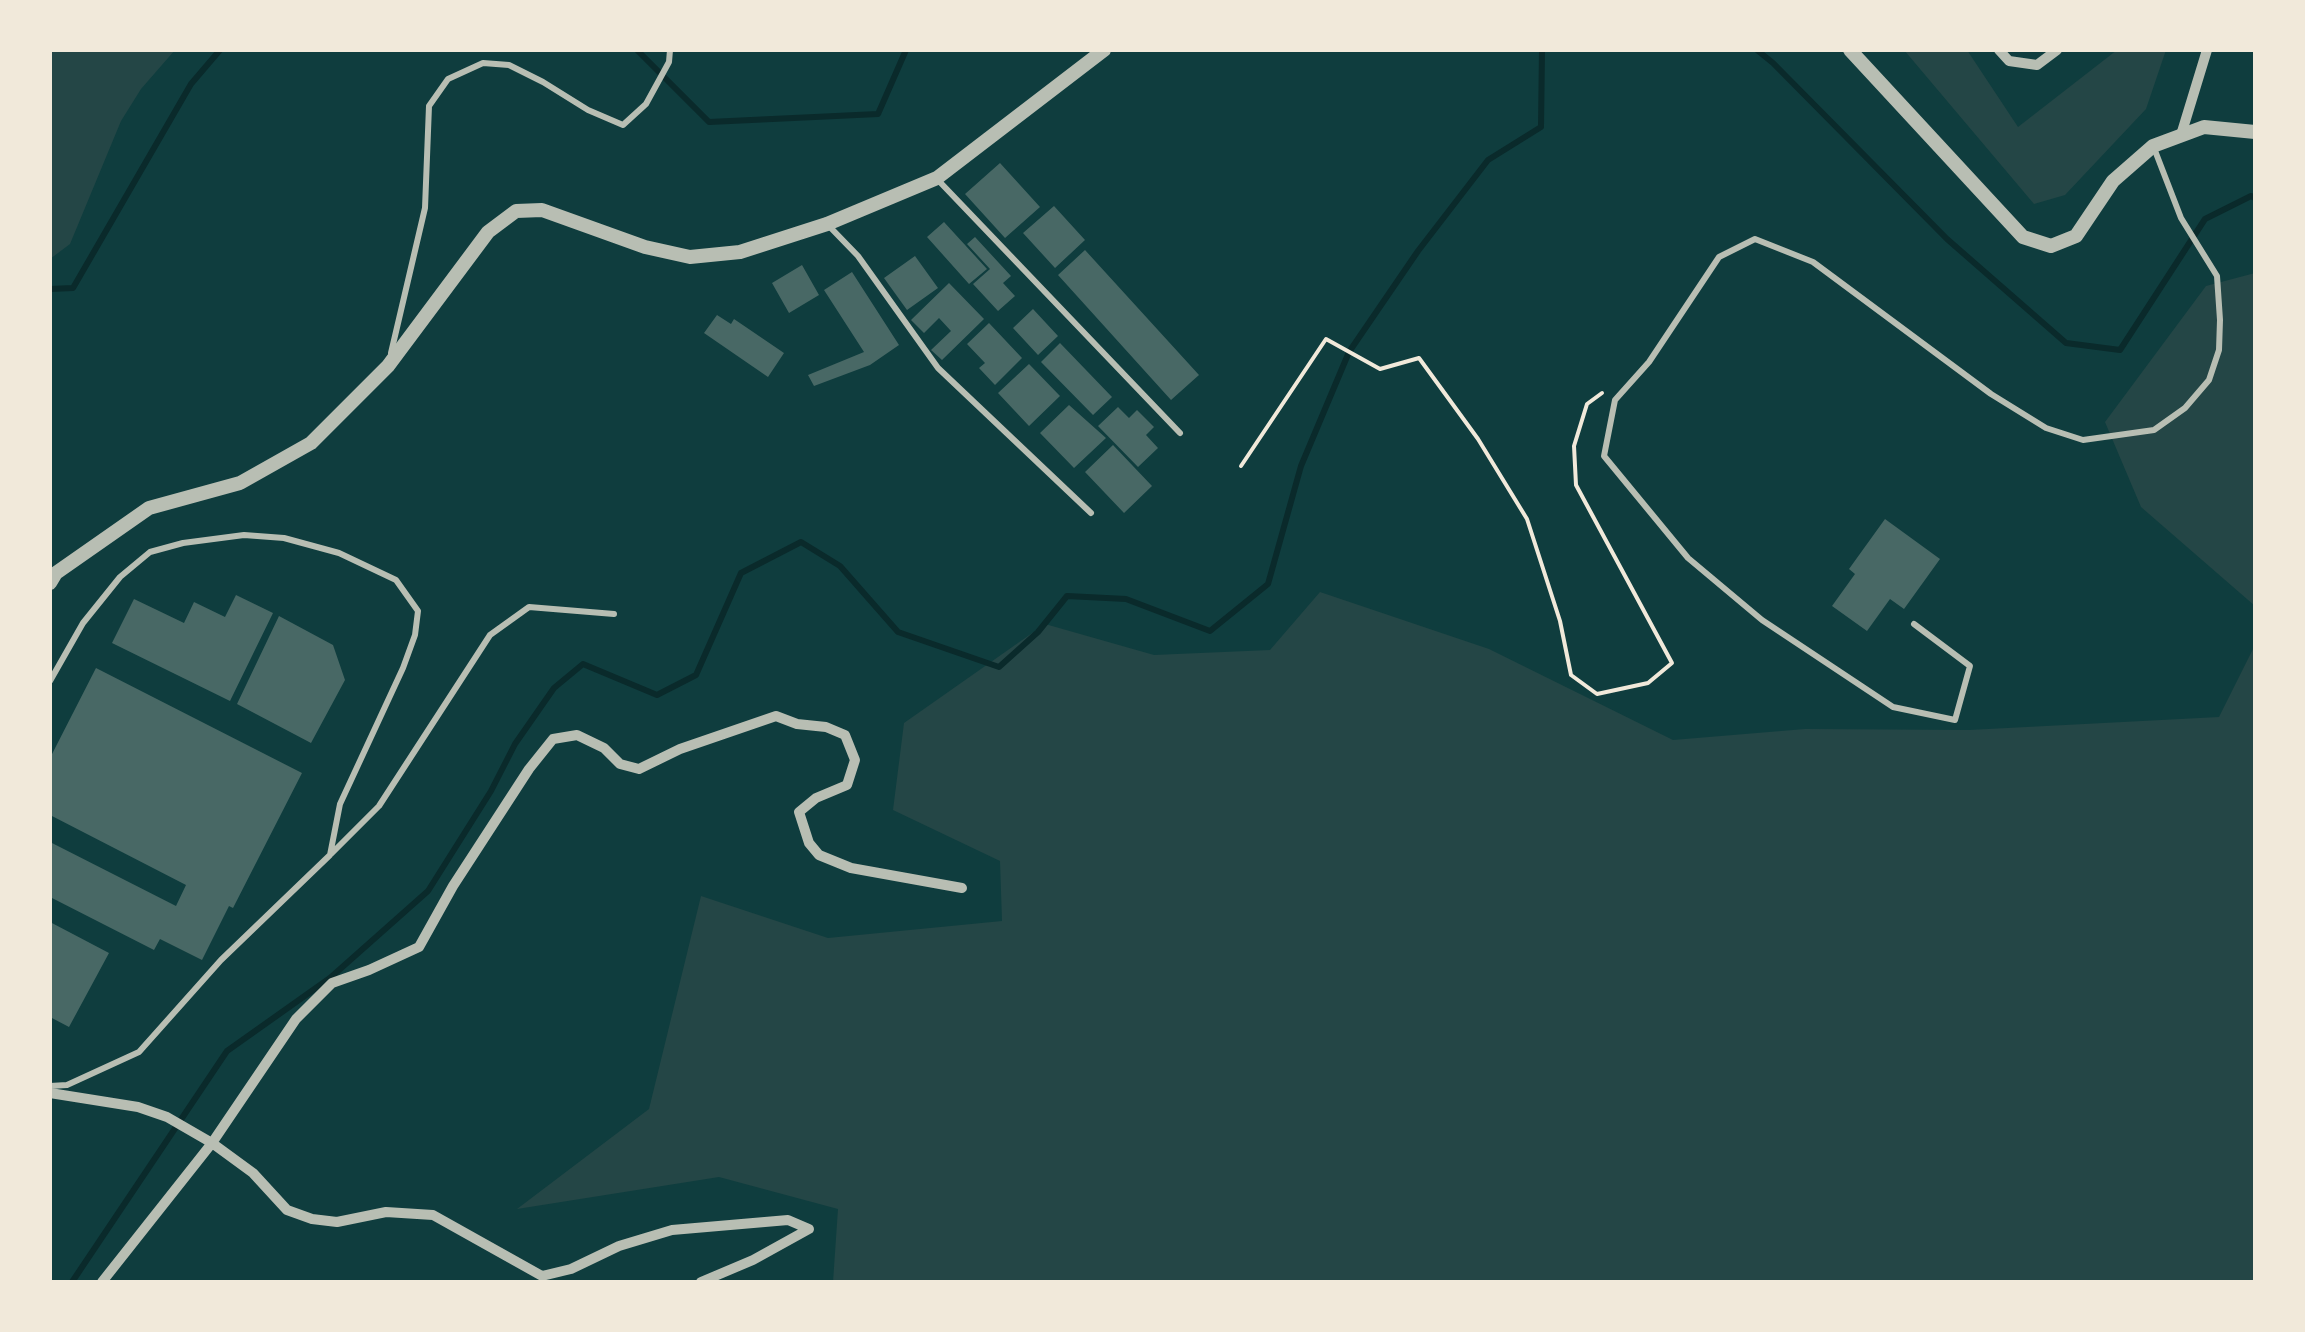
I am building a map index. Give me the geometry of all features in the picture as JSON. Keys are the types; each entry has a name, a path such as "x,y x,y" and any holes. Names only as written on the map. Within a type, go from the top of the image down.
{"street":[{"path":"50,583 56,573 149,508 240,483 312,443 388,366 488,232 516,212 542,210 645,247 690,257 740,252 828,224 936,178 1104,50"},
{"path":"1850,50 2024,237 2051,246 2076,236 2114,181 2153,146 2204,126 2255,132"},
{"path":"1999,50 2009,61 2037,66 2057,50"},
{"path":"2181,136 2206,50"},
{"path":"102,1282 212,1143 296,1020 332,983 418,947 529,769 554,740 578,735 604,748 620,764 639,769 680,749 776,716 797,724 826,727 845,735 855,760 848,785 816,798 799,812 809,843 819,855 851,868 962,888"},
{"path":"50,1089 167,1116 253,1172 287,1210 337,1222 386,1212 433,1215 542,1276 672,1230 788,1220 809,1229 753,1260 701,1282"}],"lane":[{"path":"388,366 424,208 428,106 448,79 483,63 509,66 544,82 588,110 624,125 646,104 668,62 670,50"},
{"path":"1914,624 1970,666 1955,720 1894,706 1762,620 1688,558 1604,456 1615,400 1649,362 1719,257 1756,239 1813,262 1991,394 2046,428 2083,440 2154,430 2185,408 2209,380 2219,350 2217,276 2181,218 2153,146"},
{"path":"936,178 1180,433"},
{"path":"828,224 858,256 938,368 1091,513"},
{"path":"50,681 83,623 120,577 150,552 244,535 284,538 338,554 396,580 418,611 415,634 404,668 340,804 330,855"},
{"path":"50,1089 139,1052 221,960 380,806 490,635 528,607 614,614"}],"path":[{"path":"1241,466 1326,339 1380,369 1419,358 1478,439 1527,519 1560,622 1571,676 1597,694 1648,683 1672,663 1576,484 1574,446 1587,404 1604,392 1615,400"}],"shaded area":[{"path":"50,50 175,50 141,89 121,121 70,244 50,259"},
{"path":"1904,50 1967,50 2018,127 2117,50 2166,50 2146,109 2065,195 2034,204"},
{"path":"2255,273 2255,606 2141,507 2105,422 2206,286"},
{"path":"1320,592 1489,649 1673,740 1805,729 1969,730 2219,717 2255,645 2255,1282 833,1282 838,1209 719,1177 517,1209 649,1109 701,896 828,938 1002,921 1000,861 893,810 904,723 1045,624 1154,655 1270,650"}],"building":[{"path":"1000,163 1040,207 1005,238 965,194"},
{"path":"1054,206 1085,240 1055,268 1023,233"},
{"path":"944,222 987,269 969,284 927,237"},
{"path":"975,237 1011,276 1003,283 1015,296 998,311 973,284 990,269 967,244"},
{"path":"1085,250 1199,375 1171,400 1058,275"},
{"path":"915,256 938,288 907,310 884,278"},
{"path":"802,265 819,295 789,313 772,283"},
{"path":"852,272 899,345 870,365 814,386 808,375 864,352 824,290"},
{"path":"949,283 984,319 942,360 931,350 951,331 939,318 924,333 911,320"},
{"path":"1033,309 1058,336 1038,355 1013,328"},
{"path":"717,315 731,324 734,319 784,353 768,377 704,333"},
{"path":"989,323 1022,358 995,385 979,368 985,363 967,344"},
{"path":"1060,343 1112,397 1093,415 1041,362"},
{"path":"1029,364 1060,396 1029,426 998,393"},
{"path":"1069,405 1106,438 1074,468 1040,433"},
{"path":"1118,407 1129,418 1137,410 1154,427 1146,435 1158,448 1138,467 1098,426"},
{"path":"1113,445 1152,486 1124,513 1085,472"},
{"path":"1885,519 1940,559 1904,609 1890,599 1867,631 1832,606 1855,574 1849,569"},
{"path":"236,595 273,613 230,701 112,643 134,599 184,623 194,602 225,617"},
{"path":"279,616 333,645 345,680 311,743 237,704"},
{"path":"96,668 302,773 202,960 160,939 154,950 50,897 50,842 176,906 186,885 50,815 50,758"},
{"path":"50,922 109,953 69,1027 50,1017"}],"waterway":[{"path":"50,289 73,288 191,84 220,50"},
{"path":"637,50 709,122 878,114 906,50"},
{"path":"72,1282 227,1051 330,978 428,891 491,791 515,744 554,688 583,664 657,695 696,675 741,573 801,542 840,566 898,632 999,667 1038,632 1067,596 1126,599 1210,631 1268,584 1301,466 1349,352 1418,251 1488,160 1541,127 1542,50"},
{"path":"1757,50 1947,239 2066,343 2120,350 2205,219 2251,196 2255,198"}]}
